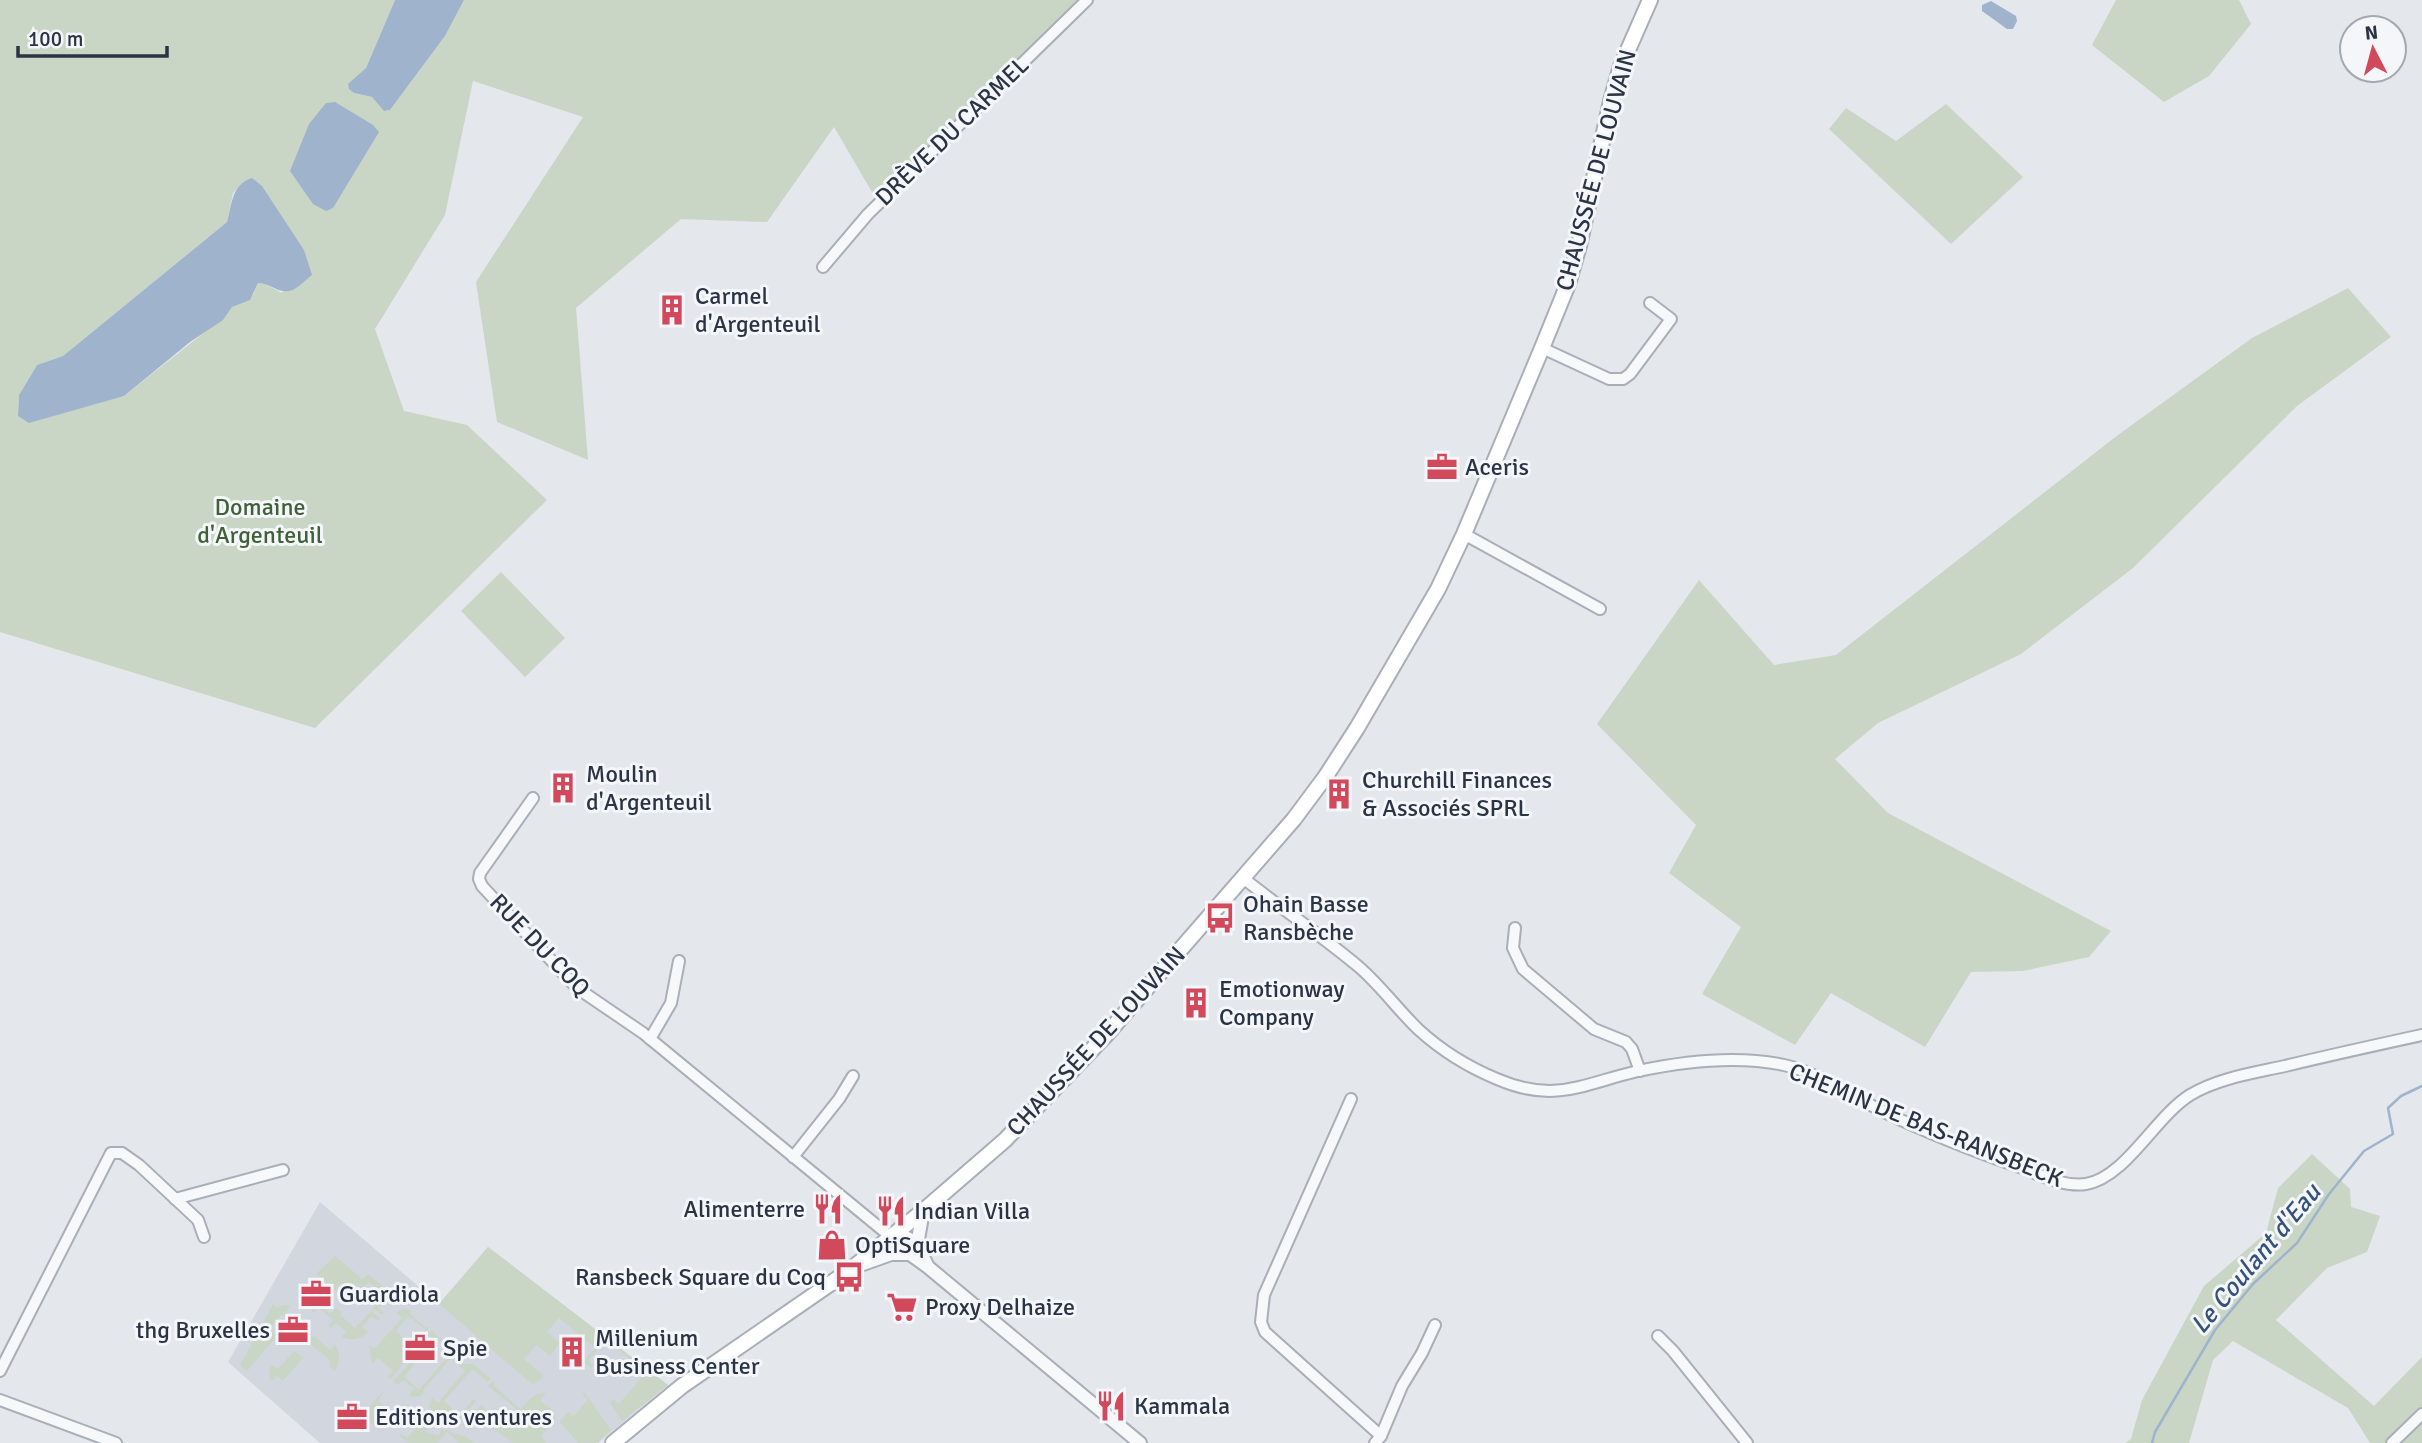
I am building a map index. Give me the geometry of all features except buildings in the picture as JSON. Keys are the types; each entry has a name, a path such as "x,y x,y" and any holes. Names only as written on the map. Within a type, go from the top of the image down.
{"main road":[{"name":"CHAUSSÉE DE LOUVAIN","path":"619,1441 682,1386 850,1269 923,1211 1005,1140 1106,1035 1294,818 1326,776 1357,729 1438,589 1542,348 1568,284 1579,246 1621,66 1650,0"}],"street":[{"name":"DRÈVE DU CARMEL","path":"823,268 868,214 1087,0"},
{"path":"1542,348 1609,379 1623,379 1630,374 1671,319 1650,303"},
{"path":"1464,534 1600,608"},
{"name":"RUE DU COQ","path":"533,798 480,873 480,881 577,988 650,1039 891,1237"},
{"name":"CHEMIN DE BAS-RANSBECK","path":"1243,878 1359,967 1418,1029 1440,1048 1466,1065 1511,1085 1544,1093 1568,1090 1640,1070 1727,1060 1784,1065 1817,1077 1908,1123 2058,1182 2074,1185 2090,1184 2114,1172 2158,1123 2188,1096 2199,1091 2234,1077 2422,1035"},
{"path":"1515,928 1513,948 1523,969 1594,1029 1626,1042 1632,1049 1640,1070"},
{"path":"650,1039 671,1003 679,961"},
{"path":"793,1157 839,1099 853,1076"},
{"path":"1351,1099 1264,1295 1261,1322 1265,1332 1378,1440 1402,1386 1435,1325"},
{"path":"0,1371 108,1156 115,1152 122,1153 139,1165 198,1220 204,1237"},
{"path":"175,1199 283,1170"},
{"path":"913,1250 923,1211"},
{"path":"891,1237 901,1235 912,1239 913,1250 928,1267 1140,1443"},
{"path":"850,1269 878,1257 913,1250"},
{"path":"1658,1336 1673,1350 1747,1443"},
{"path":"0,1400 116,1443"},
{"path":"2392,1443 2422,1414"}],"shaded area":[{"path":"320,1202 439,1304 488,1247 668,1385 598,1443 320,1443 228,1362"}],"green space":[{"name":"Domaine d'Argenteuil","path":"0,0 395,0 366,68 348,85 354,93 372,97 385,111 390,110 445,36 464,0 1095,0 879,204 834,127 767,222 681,219 576,308 588,460 497,422 476,282 583,117 473,81 445,215 375,329 404,411 467,425 547,500 315,728 0,632","holes":["239,187 288,228 304,250 282,293 258,283 253,295 232,307 210,328 124,396 18,416 19,395 37,365 63,356 227,222 233,193"]},
{"path":"2116,0 2239,0 2251,24 2209,76 2164,102 2092,45"},
{"path":"1946,104 2023,177 1951,244 1829,129 1846,108 1896,141"},
{"path":"2348,288 2391,337 2297,406 2133,568 2021,654 1878,723 1835,759 1888,813 2111,931 2089,957 2023,971 1971,972 1925,1047 1831,993 1795,1045 1702,994 1741,927 1669,873 1696,825 1597,724 1699,580 1774,665 1836,655 2118,435 2252,338"},
{"path":"501,572 565,638 525,677 461,611"},
{"path":"2312,1154 2350,1189 2351,1207 2380,1216 2367,1252 2327,1268 2276,1320 2374,1406 2422,1357 2422,1443 2370,1443 2348,1408 2233,1341 2213,1360 2189,1443 2125,1443 2131,1439 2142,1400 2204,1286 2266,1233 2278,1188"},
{"path":"488,1247 668,1385 622,1421 610,1403 613,1399 619,1404 645,1373 606,1339 588,1360 593,1365 591,1368 584,1362 595,1348 559,1318 547,1332 560,1343 550,1356 536,1345 524,1359 544,1376 533,1385 439,1304"},
{"path":"335,1256 362,1279 368,1274 387,1292 390,1306 383,1302 379,1308 384,1313 382,1315 373,1308 384,1295 369,1282 347,1306 342,1301 344,1298 316,1274"},
{"path":"273,1304 277,1308 290,1306 286,1312 293,1319 299,1313 302,1316 295,1324 282,1314 269,1329 277,1336 247,1371 240,1365"},
{"path":"318,1304 330,1314 336,1308 355,1328 371,1311 380,1318 378,1321 371,1316 362,1327 368,1332 362,1337 345,1338 342,1337 346,1331 336,1323 331,1328 328,1326 333,1320 318,1307 313,1313 311,1311"},
{"path":"404,1309 411,1311 410,1314 426,1328 430,1326 426,1331 409,1316 396,1331 416,1349 390,1379 388,1377 393,1371 378,1358 372,1364 369,1345 374,1349 402,1318 396,1312"},
{"path":"433,1329 449,1346 451,1344 455,1352 454,1359 450,1359 423,1390 425,1392 412,1397 409,1395 414,1388 403,1380 398,1385 393,1382 419,1352 422,1355 404,1377 419,1390 452,1352 437,1338 435,1340 428,1334"},
{"path":"314,1336 330,1350 335,1345 337,1348 339,1358 335,1371 329,1366 331,1361 308,1342"},
{"path":"294,1351 303,1358 283,1381 277,1376 272,1381 269,1373 272,1365 278,1369"},
{"path":"473,1364 491,1379 488,1382 472,1369 444,1401 459,1415 474,1399 476,1401 456,1423 452,1422 453,1415 440,1411 438,1418 430,1411 432,1398 438,1403 465,1371 459,1366"},
{"path":"493,1381 493,1385 520,1409 535,1396 546,1393 540,1400 554,1412 556,1420 541,1435 546,1443 513,1443 475,1421 471,1429 462,1425 481,1405 506,1426 519,1411 488,1386"},
{"path":"386,1388 378,1401 394,1414 403,1404 406,1410 404,1417 398,1413 387,1426 382,1422 377,1427 387,1437 362,1415"},
{"path":"585,1393 611,1430 598,1443 578,1443 560,1422 568,1412 574,1416 588,1399 582,1394"},
{"path":"419,1420 428,1424 426,1432 439,1436 441,1429 466,1437 475,1443 460,1443 447,1432 437,1443 409,1443 400,1436 401,1434 407,1438 416,1428 410,1423"}],"water":[{"path":"395,0 464,0 445,36 390,110 384,111 372,97 354,93 348,84 366,68"},
{"path":"1991,1 2016,16 2013,29 2007,29 1982,11 1982,5"},
{"path":"335,102 373,125 379,132 333,208 326,211 313,204 290,171 309,124 326,103"},
{"path":"252,178 262,186 304,250 312,275 290,291 258,283 250,300 232,307 223,320 190,342 124,396 29,423 18,416 19,395 37,365 63,356 227,222 237,190"}],"waterway":[{"name":"Le Coulant d'Eau","path":"2152,1443 2155,1432 2215,1330 2253,1284 2297,1243 2329,1194 2364,1151 2393,1134 2388,1108 2401,1096 2422,1086"}],"place":[{"name":"Carmel d'Argenteuil","path":"672,310"},
{"name":"Aceris","path":"1442,467"},
{"name":"Moulin d'Argenteuil","path":"563,788"},
{"name":"Churchill Finances & Associés SPRL","path":"1339,794"},
{"name":"Ohain Basse Ransbèche","path":"1220,918"},
{"name":"Emotionway Company","path":"1196,1003"},
{"name":"Alimenterre","path":"828,1209"},
{"name":"Indian Villa","path":"891,1211"},
{"name":"OptiSquare","path":"832,1245"},
{"name":"Ransbeck Square du Coq","path":"849,1277"},
{"name":"Guardiola","path":"316,1294"},
{"name":"Proxy Delhaize","path":"902,1307"},
{"name":"thg Bruxelles","path":"293,1330"},
{"name":"Spie","path":"420,1348"},
{"name":"Millenium Business Center","path":"572,1352"},
{"name":"Kammala","path":"1111,1406"},
{"name":"Editions ventures","path":"352,1417"}]}
